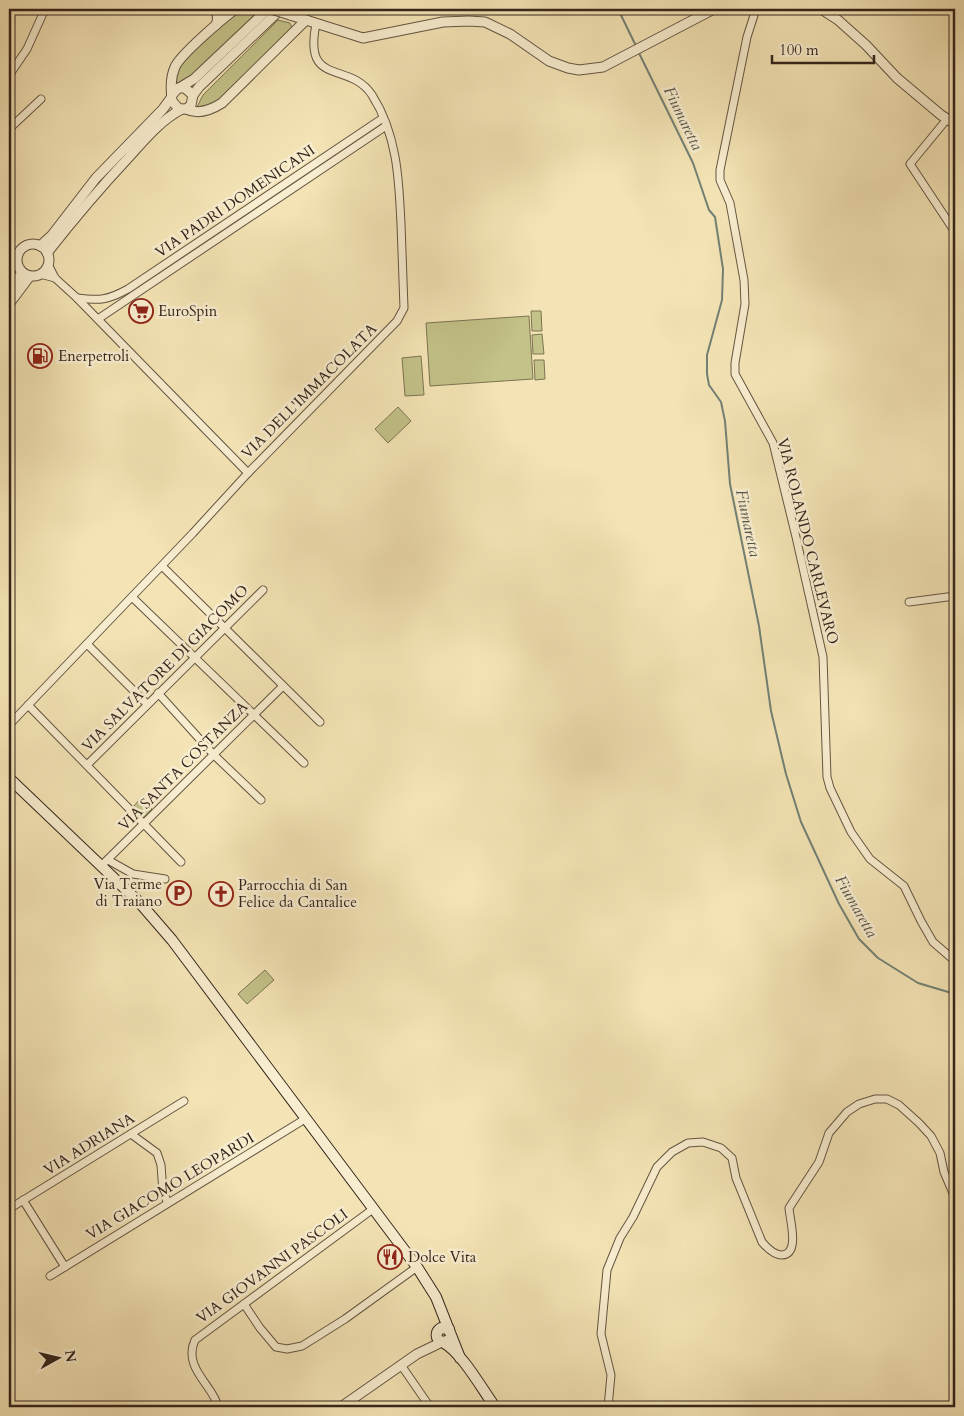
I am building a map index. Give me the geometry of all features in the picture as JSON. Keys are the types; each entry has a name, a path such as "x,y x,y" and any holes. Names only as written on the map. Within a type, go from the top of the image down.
{"main road":[{"path":"9,778 105,863 160,926 417,1268 436,1297 444,1331 460,1358"},
{"path":"443,1342 450,1340 444,1331"},
{"path":"443,1342 450,1346 460,1358 495,1407"}],"street":[{"path":"10,70 27,49 45,9"},
{"path":"213,9 216,11 218,19 216,25"},
{"path":"236,9 178,61 171,84 174,94 173,104 196,112 212,110 222,103 306,20"},
{"path":"43,250 52,235 96,178 163,110 174,94 194,80 270,9 363,38 443,22 486,22 510,34 549,61 579,70 592,70 604,67 714,9"},
{"path":"43,250 150,134 171,115 184,109 192,102 192,95 199,87 281,9"},
{"name":"VIA ROLANDO CARLEVARO","path":"756,9 747,37 720,170 720,180 730,202 744,280 745,304 735,363 735,374 773,444 796,537 823,658 827,777 830,788 852,832 870,858 904,886 933,942 955,961"},
{"path":"821,9 838,20 866,45 897,78 951,122 910,164 955,232"},
{"name":"VIA DELL'IMMACOLATA","path":"9,725 162,566 248,473 397,321 404,308 398,176 394,147 371,94 353,78 335,73 320,64 314,54 316,24"},
{"path":"174,94 185,88 192,95"},
{"path":"9,129 41,99"},
{"name":"VIA PADRI DOMENICANI","path":"77,298 99,300 115,296 128,289 383,118"},
{"name":"VIA PADRI DOMENICANI","path":"98,319 386,126"},
{"path":"9,290 17,265 26,246 35,245 43,250 55,278 98,319 248,473"},
{"path":"40,274 46,269 48,264"},
{"path":"17,265 55,278"},
{"path":"9,304 17,265"},
{"path":"9,272 11,282 9,290"},
{"path":"92,313 99,300 106,308 106,312"},
{"path":"162,566 320,722"},
{"name":"VIA SALVATORE DI GIACOMO","path":"87,765 263,590"},
{"path":"909,602 955,596"},
{"path":"132,597 304,763"},
{"path":"87,644 147,704"},
{"name":"VIA SANTA COSTANZA","path":"105,863 283,686"},
{"path":"158,694 214,755 261,800"},
{"path":"28,705 181,862"},
{"path":"105,863 134,874 165,879"},
{"path":"608,1407 611,1375 601,1334 607,1270 620,1238 633,1217 657,1167 672,1152 688,1143 703,1142 721,1148 732,1158 736,1178 762,1242 769,1250 778,1255 787,1254 792,1250 793,1242 789,1208 819,1162 829,1133 847,1112 859,1104 875,1099 887,1099 900,1105 931,1136 940,1153 944,1172 955,1198"},
{"name":"VIA ADRIANA","path":"9,1209 184,1101"},
{"name":"VIA GIACOMO LEOPARDI","path":"50,1276 305,1119"},
{"path":"131,1134 157,1153 161,1165 163,1192 168,1203"},
{"path":"23,1200 65,1266"},
{"name":"VIA GIOVANNI PASCOLI","path":"212,1394 196,1369 191,1349 195,1340 373,1209"},
{"path":"244,1304 260,1328 276,1346 287,1349 302,1346 345,1319 417,1268"},
{"path":"418,1354 432,1339 444,1331"},
{"path":"341,1407 418,1354 443,1342"},
{"path":"401,1365 430,1407"},
{"path":"212,1394 218,1407"},
{"path":"212,1394 225,1407"}],"shaded area":[{"path":"244,10 259,13 192,78 173,89 176,74 184,61 220,27"},
{"path":"278,20 290,23 292,28 216,103 196,109 203,95"},
{"path":"531,311 541,311 542,331 532,331"},
{"path":"529,316 533,379 430,386 426,323"},
{"path":"542,334 544,354 533,354 532,335"},
{"path":"421,356 424,395 405,396 402,358"},
{"path":"534,360 544,360 545,379 535,380"},
{"path":"398,407 411,421 388,443 375,429"},
{"path":"141,798 152,809 143,818 133,807"},
{"path":"265,970 274,980 247,1004 238,994"}],"waterway":[{"name":"Fiumaretta","path":"618,9 636,46"},
{"name":"Fiumaretta","path":"638,51 693,163 709,210 715,217 723,269 722,300 707,355 707,374 709,385 721,402 725,421 730,484 759,626 771,711 786,774 801,822 839,904 859,939 878,958 918,983 955,994"}],"place":[{"name":"EuroSpin","path":"141,311"},
{"name":"Enerpetroli","path":"40,356"},
{"name":"Via Terme di Traiano","path":"179,893"},
{"name":"Parrocchia di San Felice da Cantalice","path":"221,894"},
{"name":"Dolce Vita","path":"390,1257"}]}
